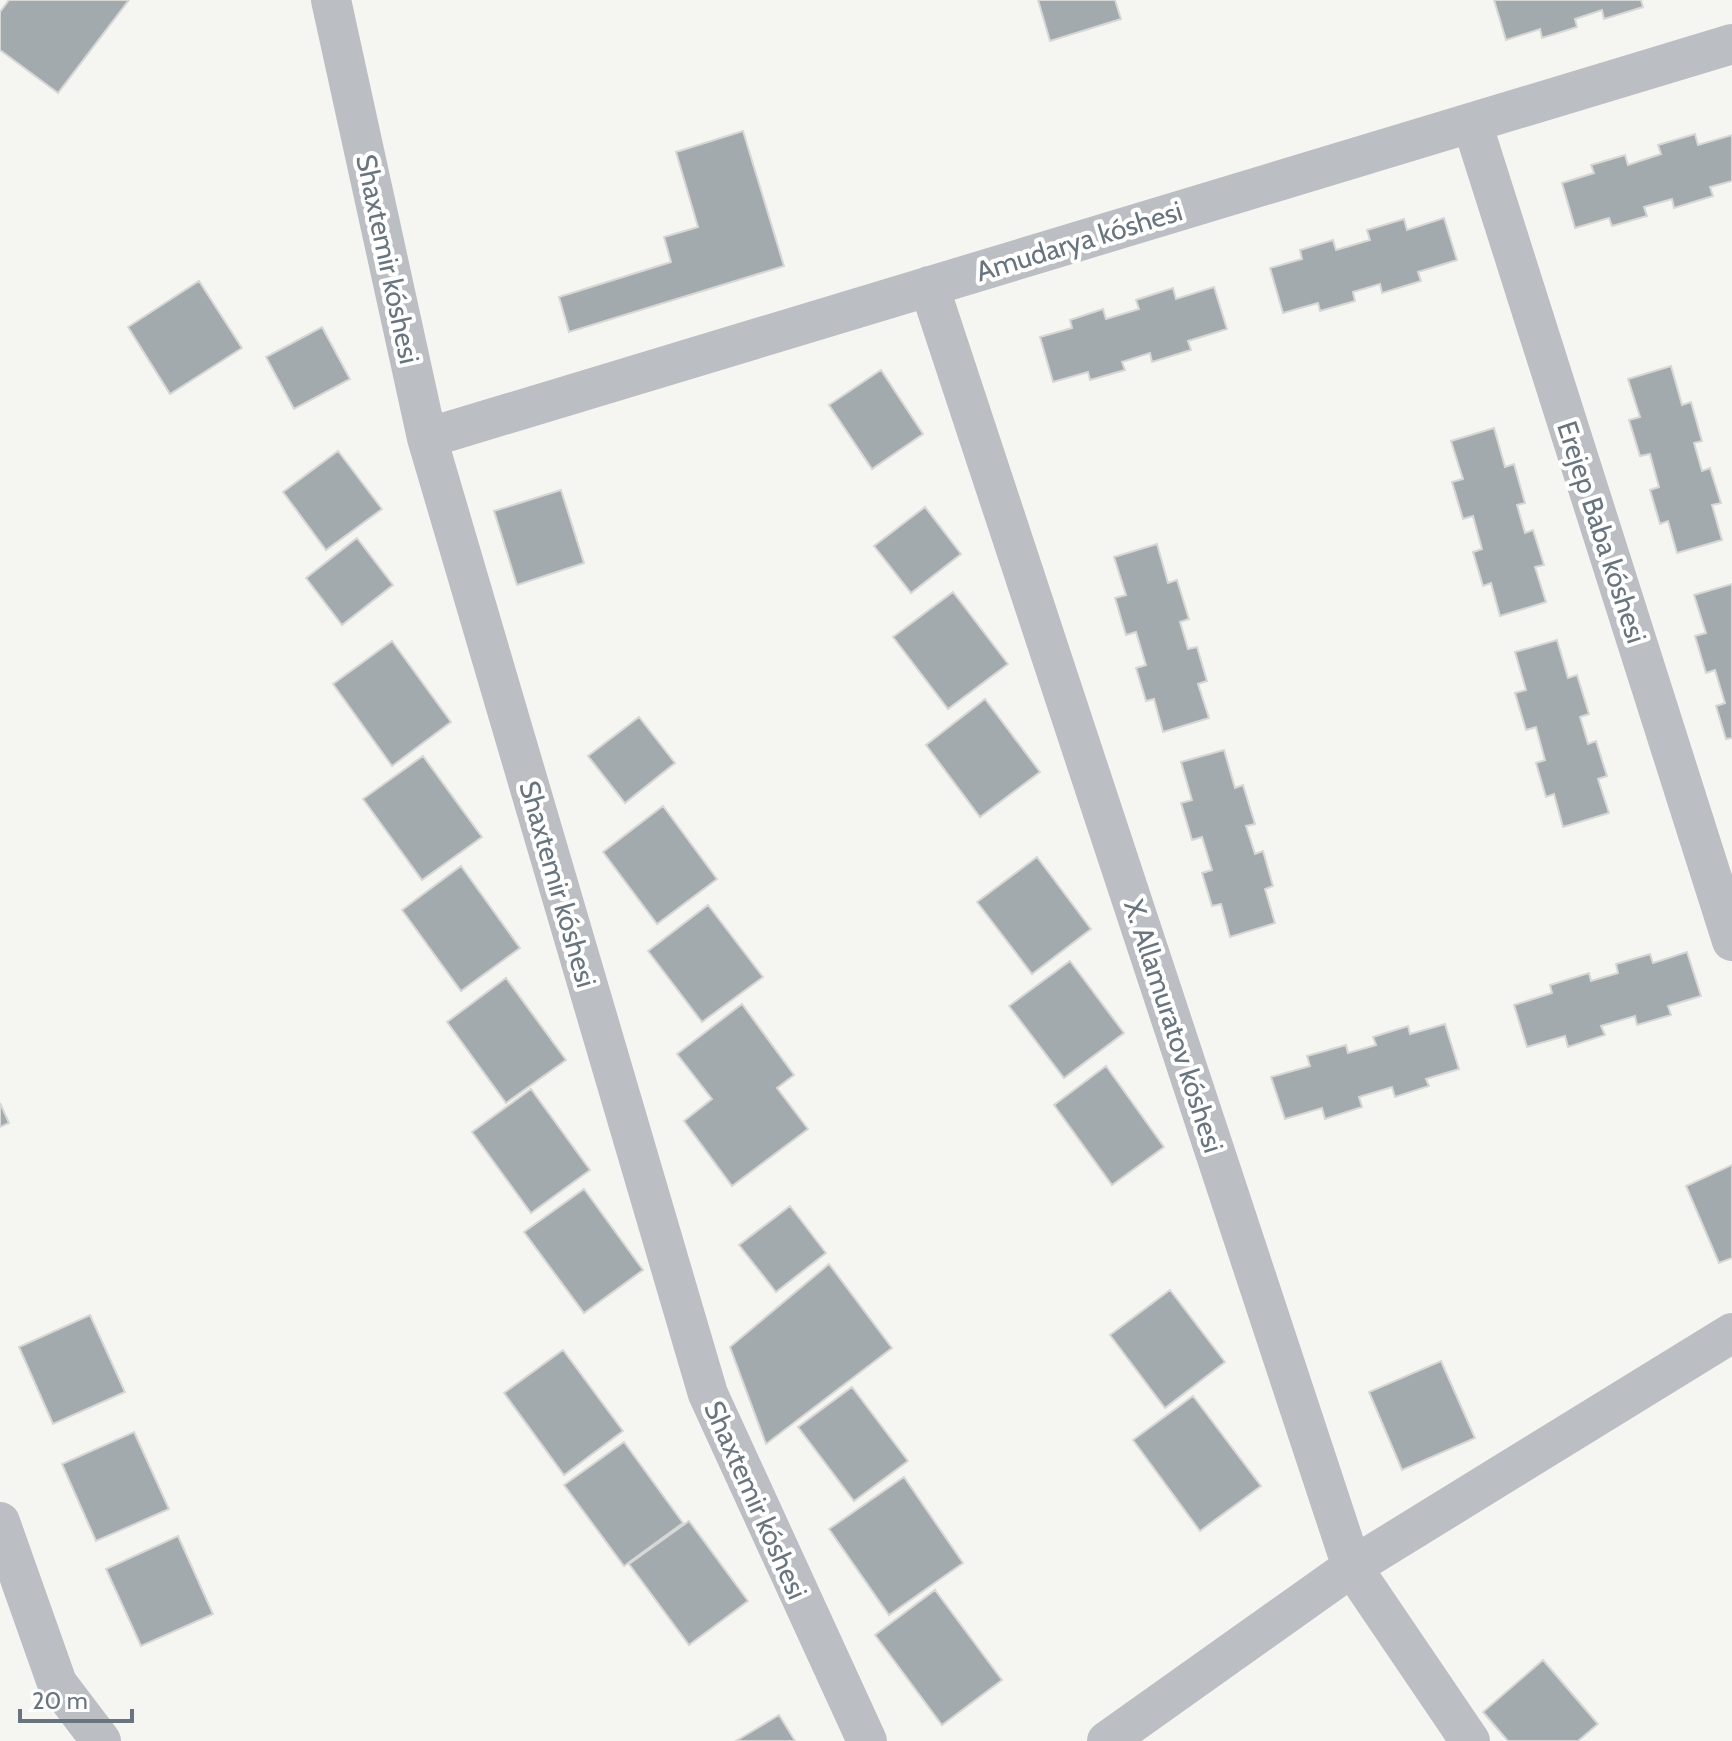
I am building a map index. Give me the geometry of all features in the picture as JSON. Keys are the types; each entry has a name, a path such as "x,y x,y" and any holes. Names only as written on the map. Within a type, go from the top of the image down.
{"street":[{"name":"Shaxtemir kóshesi","path":"331,0 427,438 708,1394 867,1741"},
{"name":"Amudarya kóshesi","path":"427,438 1732,44"},
{"name":"Erejep Baba kóshesi","path":"1472,123 1732,941"},
{"name":"X. Allamuratov kóshesi","path":"929,286 1352,1567 1470,1741"},
{"path":"1107,1741 1352,1567 1732,1333"},
{"path":"0,1522 57,1683 101,1741"}],"building":[{"path":"9,0 129,0 58,93 0,50 0,12"},
{"path":"1038,0 1115,0 1121,19 1050,41"},
{"path":"1494,0 1641,0 1643,7 1604,19 1602,10 1575,19 1577,27 1542,38 1540,29 1506,40"},
{"path":"743,131 784,266 569,332 559,297 671,262 664,237 698,227 676,152"},
{"path":"1695,134 1698,145 1732,135 1732,181 1710,187 1713,196 1674,208 1672,199 1644,207 1647,216 1612,226 1609,218 1575,228 1562,183 1594,173 1591,165 1625,155 1628,165 1661,154 1658,145"},
{"path":"1444,218 1457,260 1418,272 1421,281 1382,293 1380,284 1353,292 1355,301 1320,311 1318,303 1283,313 1270,268 1302,259 1300,250 1333,240 1336,250 1370,240 1367,230 1404,219 1407,230"},
{"path":"199,281 242,348 170,394 128,327"},
{"path":"1214,287 1227,329 1188,341 1191,350 1152,362 1150,353 1122,362 1125,370 1090,380 1088,372 1053,382 1040,337 1072,328 1070,320 1103,309 1106,319 1139,309 1136,300 1173,288 1176,299"},
{"path":"322,327 350,379 294,409 266,357"},
{"path":"1671,366 1682,405 1691,402 1702,441 1694,443 1702,471 1710,468 1721,503 1712,505 1722,540 1677,553 1668,521 1660,524 1650,490 1659,487 1650,454 1640,456 1629,420 1640,417 1628,379"},
{"path":"881,370 923,434 872,469 829,405"},
{"path":"1494,428 1505,467 1514,464 1525,503 1517,505 1525,533 1533,530 1544,565 1535,567 1546,602 1500,616 1491,583 1483,586 1473,552 1482,549 1473,516 1463,519 1452,482 1463,479 1451,441"},
{"path":"338,451 382,509 326,550 283,492"},
{"path":"561,490 584,563 517,585 494,511"},
{"path":"925,507 961,554 911,593 874,546"},
{"path":"357,538 393,585 342,625 306,578"},
{"path":"1157,544 1168,583 1177,580 1189,619 1180,622 1188,649 1197,647 1207,681 1198,684 1209,718 1163,732 1154,699 1146,701 1136,668 1146,665 1136,632 1126,635 1115,598 1126,595 1114,557"},
{"path":"1732,584 1732,738 1726,739 1716,706 1725,703 1715,670 1706,673 1695,636 1706,633 1694,595"},
{"path":"953,592 1008,664 948,709 893,637"},
{"path":"1557,640 1568,678 1577,675 1589,714 1580,717 1588,744 1596,741 1607,776 1598,779 1609,813 1563,827 1554,794 1546,797 1536,763 1545,760 1536,727 1526,730 1515,693 1526,690 1515,652"},
{"path":"392,641 451,722 392,766 333,684"},
{"path":"985,699 1040,772 980,817 926,745"},
{"path":"639,717 675,763 625,803 588,756"},
{"path":"1224,750 1235,788 1243,785 1255,824 1246,826 1255,854 1263,851 1273,886 1265,889 1275,923 1230,937 1221,904 1212,906 1202,873 1212,870 1202,837 1192,840 1181,803 1192,800 1181,762"},
{"path":"423,756 482,837 422,880 363,799"},
{"path":"663,806 717,879 657,924 603,852"},
{"path":"1037,857 1091,929 1032,974 977,902"},
{"path":"461,866 520,948 461,991 402,910"},
{"path":"708,905 763,977 702,1022 648,951"},
{"path":"1687,952 1701,996 1668,1006 1671,1015 1637,1025 1635,1016 1601,1026 1605,1035 1568,1047 1565,1036 1527,1047 1514,1005 1552,993 1550,985 1589,973 1591,981 1618,973 1616,964 1650,954 1653,963"},
{"path":"1070,961 1124,1033 1064,1078 1009,1006"},
{"path":"506,978 566,1060 506,1103 447,1022"},
{"path":"742,1004 794,1075 777,1088 808,1129 732,1186 684,1121 712,1099 677,1054"},
{"path":"1445,1024 1459,1069 1426,1079 1429,1086 1395,1097 1392,1087 1359,1097 1362,1107 1325,1119 1322,1108 1285,1119 1271,1077 1310,1066 1307,1056 1346,1045 1348,1053 1376,1045 1373,1037 1408,1026 1410,1034"},
{"path":"1106,1066 1164,1147 1112,1185 1054,1105"},
{"path":"531,1089 590,1170 531,1213 472,1132"},
{"path":"0,1103 9,1123 0,1127"},
{"path":"1732,1165 1732,1258 1719,1263 1686,1186"},
{"path":"584,1189 643,1270 584,1313 524,1232"},
{"path":"790,1206 826,1253 776,1292 739,1245"},
{"path":"829,1264 892,1348 766,1444 730,1347"},
{"path":"1170,1290 1225,1362 1165,1408 1110,1335"},
{"path":"90,1315 125,1392 53,1424 19,1347"},
{"path":"563,1350 623,1431 564,1475 504,1393"},
{"path":"1441,1361 1475,1438 1402,1470 1369,1392"},
{"path":"852,1387 908,1461 854,1501 798,1427"},
{"path":"1193,1396 1261,1486 1200,1531 1133,1440"},
{"path":"134,1432 169,1509 96,1541 62,1464"},
{"path":"624,1442 683,1523 624,1566 564,1485"},
{"path":"904,1477 963,1563 889,1615 829,1529"},
{"path":"689,1521 748,1601 689,1645 629,1564"},
{"path":"178,1536 213,1614 141,1646 106,1569"},
{"path":"935,1590 1002,1680 942,1725 875,1635"},
{"path":"1543,1660 1598,1724 1578,1741 1508,1741 1483,1712"},
{"path":"779,1715 795,1741 736,1741"}]}
